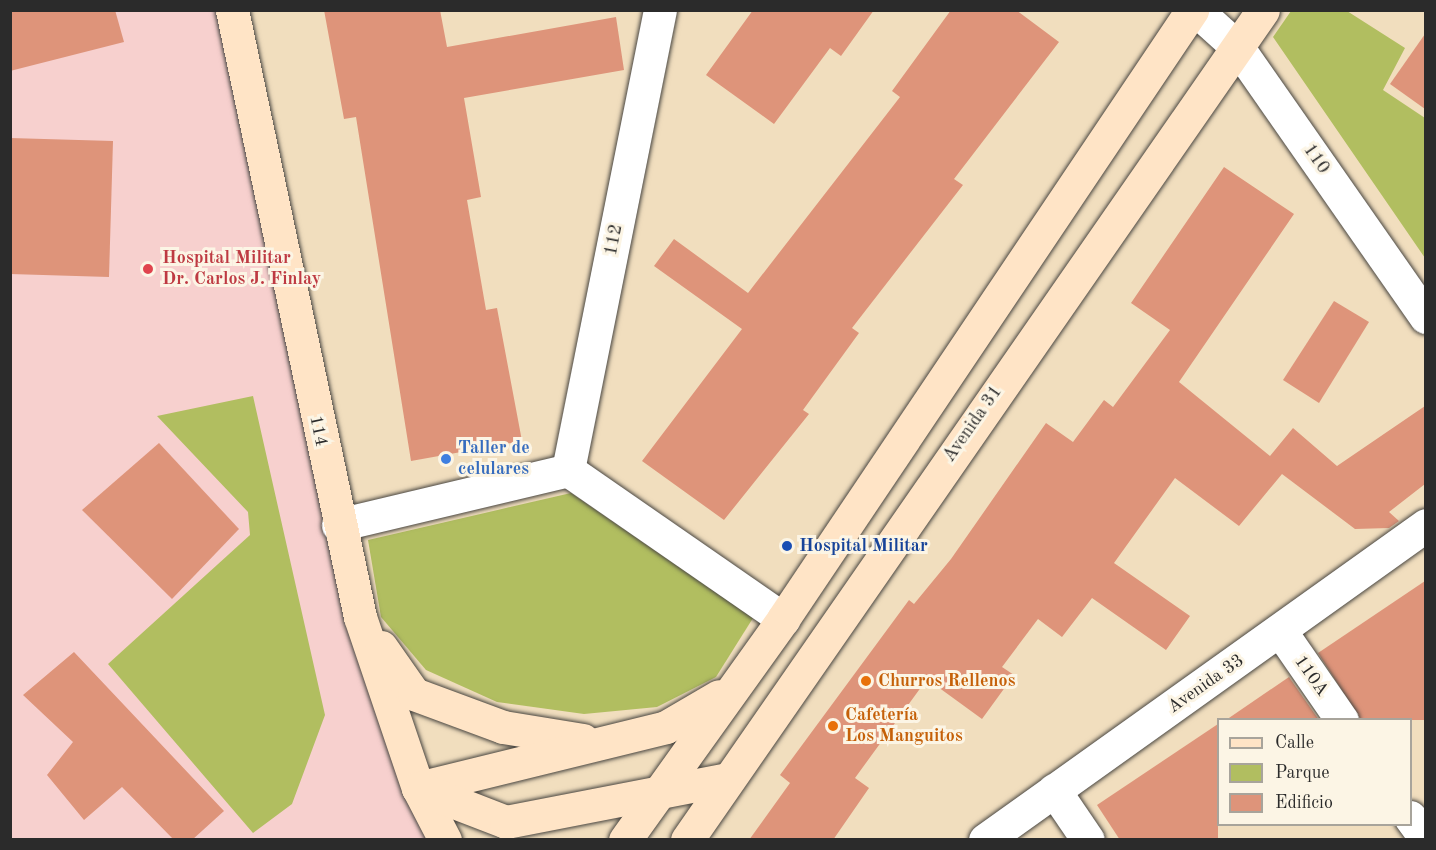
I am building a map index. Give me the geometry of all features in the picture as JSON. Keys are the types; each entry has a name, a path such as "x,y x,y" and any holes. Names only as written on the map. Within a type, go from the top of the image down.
{"main road":[{"name":"114","path":"232,10 338,525 360,617 417,788 445,840"},
{"path":"625,840 726,692 783,619 1194,10"},
{"name":"Avenida 31","path":"687,840 723,780 1263,10"},
{"path":"360,617 414,694 503,727 597,742"},
{"path":"417,788 597,742 666,727 726,692"},
{"path":"417,788 496,831 723,780"}],"street":[{"name":"112","path":"568,470 660,10"},
{"name":"110","path":"1194,10 1238,48 1425,317"},
{"path":"338,525 568,470 783,619"},
{"name":"Avenida 33","path":"986,840 1053,790 1281,632 1425,525"},
{"name":"110A","path":"1281,632 1341,718"},
{"path":"1053,790 1088,840"},
{"path":"1412,820 1425,838"}],"shaded area":[{"name":"Hospital Militar Dr. Carlos J. Finlay","path":"10,11 232,11 321,444 439,839 11,839"}],"green space":[{"path":"1291,11 1347,11 1405,48 1383,90 1425,118 1425,258 1273,37"},
{"path":"253,396 325,715 292,804 253,833 108,664 250,535 248,512 157,416"},
{"path":"571,493 753,618 716,677 657,707 584,714 497,702 426,670 381,617 368,540"}],"building":[{"path":"10,10 115,10 124,42 10,71"},
{"path":"324,10 440,10 447,47 616,17 624,70 464,98 481,197 467,200 486,310 497,308 522,441 411,461 356,117 344,119"},
{"path":"753,10 874,10 841,56 830,48 774,124 706,75"},
{"path":"951,10 1016,10 1059,42 954,179 963,185 852,328 859,333 803,410 809,414 724,520 642,461 742,329 654,266 674,239 748,293 900,97 892,91"},
{"path":"1425,34 1425,109 1390,84"},
{"path":"10,138 113,141 109,277 10,274"},
{"path":"1224,167 1294,214 1179,382 1270,456 1293,428 1337,466 1425,406 1425,484 1389,512 1399,521 1389,528 1355,529 1282,474 1239,526 1175,478 1114,563 1190,616 1166,650 1092,598 1062,637 1038,619 1002,667 1014,675 982,719 927,679 855,778 869,788 833,840 749,840 790,783 780,775 909,600 914,604 951,559 1046,423 1073,442 1104,400 1113,407 1170,330 1131,303"},
{"path":"1334,301 1369,322 1319,403 1283,380"},
{"path":"159,443 239,529 172,599 82,510"},
{"path":"1425,581 1425,720 1360,718 1318,653"},
{"path":"74,652 224,811 192,840 174,840 122,787 84,820 47,775 73,742 23,695"},
{"path":"1289,677 1318,718 1229,718"},
{"path":"1217,725 1218,840 1120,840 1097,805"}],"place":[{"name":"Hospital Militar Dr. Carlos J. Finlay","path":"148,269"},
{"name":"Taller de celulares","path":"446,459"},
{"name":"Hospital Militar","path":"787,546"},
{"name":"Churros Rellenos","path":"866,681"},
{"name":"Cafetería Los Manguitos","path":"833,726"}]}
